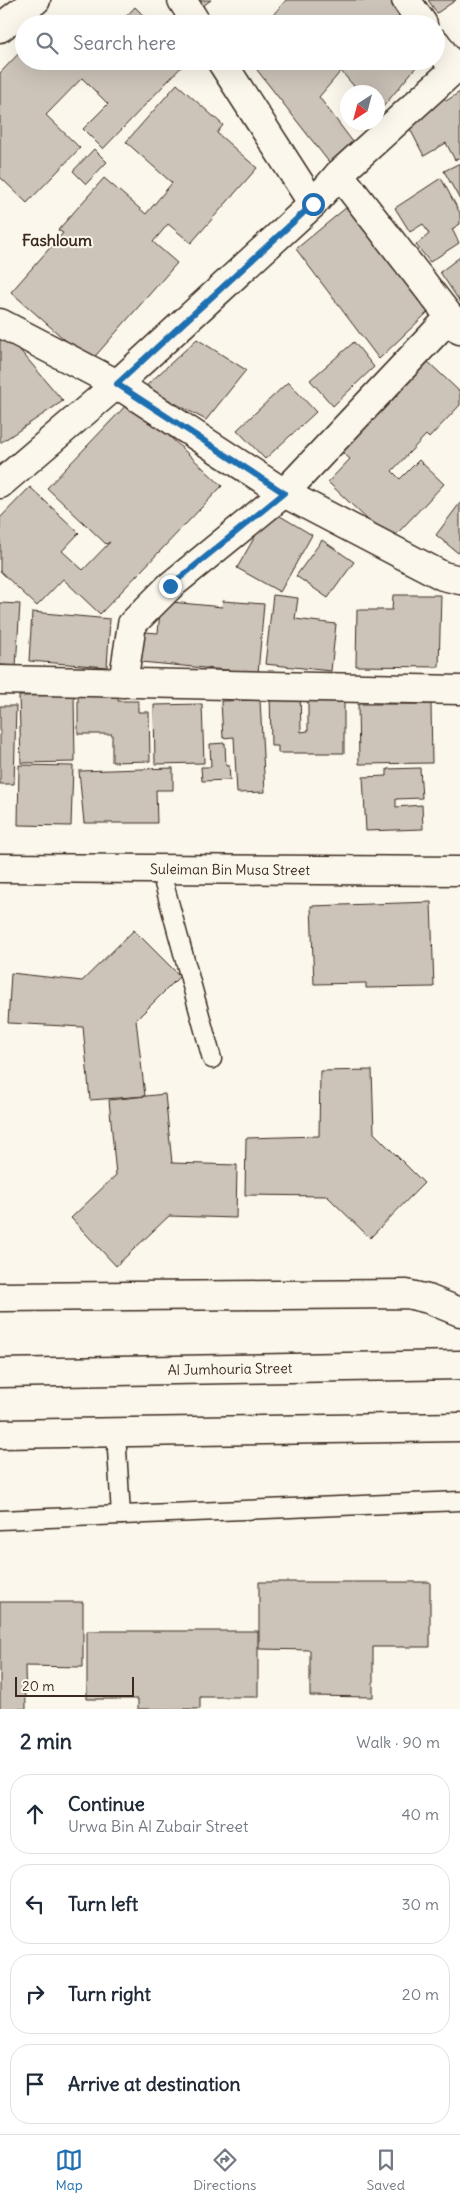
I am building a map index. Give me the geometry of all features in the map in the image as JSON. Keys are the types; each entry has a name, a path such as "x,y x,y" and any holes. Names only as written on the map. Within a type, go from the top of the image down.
{"street":[{"path":"17,15 36,0"},
{"path":"182,0 191,15"},
{"path":"406,0 417,15"},
{"path":"0,28 15,16"},
{"path":"0,484 117,384 313,204 339,174 457,66 445,53"},
{"path":"227,70 313,204"},
{"path":"123,683 132,624 170,586 284,493 455,324 339,174"},
{"path":"0,323 117,384 284,493 443,576 460,580"},
{"path":"0,680 460,690"},
{"name":"Suleiman Bin Musa Street","path":"0,868 460,871"},
{"path":"0,1297 407,1294 428,1299 460,1312"},
{"name":"Al Jumhouria Street","path":"0,1373 460,1365"},
{"path":"0,1434 116,1434 460,1427"}],"lane":[{"path":"160,869 212,1059"},
{"path":"116,1434 121,1514"},
{"path":"0,1520 460,1501"}],"building":[{"path":"195,0 211,0 200,8"},
{"path":"286,0 399,0 409,15 273,15"},
{"path":"428,0 456,0 437,13"},
{"path":"135,7 143,15 127,15"},
{"path":"15,57 15,70 178,70 103,149 83,129 108,104 82,78 46,115 80,148 27,203 0,177 0,73"},
{"path":"257,70 414,70 385,105 385,85 353,85 341,71 319,97 340,125 340,130 344,130 353,142 332,166"},
{"path":"177,84 223,125 217,133 257,168 191,243 168,224 153,242 177,263 90,362 11,292 63,233 58,230 104,178 146,214 172,183 126,142"},
{"path":"460,92 460,157 455,160 446,143 424,156 408,125 441,93 446,101"},
{"path":"94,149 107,162 86,184 73,171"},
{"path":"460,163 460,200 444,171"},
{"path":"441,178 460,213 460,224 452,229 459,243 430,262 416,245 429,234 423,224 410,232 395,208"},
{"path":"353,202 428,312 379,359 296,249"},
{"path":"460,257 460,302 440,272"},
{"path":"0,336 19,349 63,401 0,443"},
{"path":"197,339 246,370 206,420 145,387"},
{"path":"354,342 374,367 333,406 310,380"},
{"path":"423,357 460,392 460,405 429,438 426,435 392,471 400,479 419,460 444,484 390,541 328,482 350,459 336,447"},
{"path":"288,382 316,412 265,459 237,430"},
{"path":"131,400 222,486 100,614 63,579 37,606 0,571 0,518 30,487 79,533 62,551 83,570 110,542 106,544 47,488"},
{"path":"460,503 460,550 458,553 436,535"},
{"path":"270,510 312,535 280,592 237,568"},
{"path":"322,540 354,562 328,598 296,576"},
{"path":"273,595 298,598 295,619 336,624 331,671 265,664"},
{"path":"393,595 441,595 439,667 356,666 357,610 392,610"},
{"path":"161,601 222,607 223,601 264,604 258,673 130,661 133,631 158,633"},
{"path":"0,603 20,604 16,666 0,665"},
{"path":"32,612 110,619 107,667 29,661"},
{"path":"270,690 300,690 301,732 308,731 308,695 344,695 344,753 278,753 278,746 271,746"},
{"path":"74,695 75,762 21,763 19,696"},
{"path":"78,695 118,695 118,701 138,701 138,712 149,712 150,761 112,762 112,734 78,734"},
{"path":"260,700 265,792 237,793 234,737 223,738 221,701"},
{"path":"202,704 204,763 155,764 154,705"},
{"path":"358,704 431,704 432,763 359,764"},
{"path":"0,706 16,706 14,784 0,784"},
{"path":"225,743 226,766 229,765 230,780 202,781 201,767 211,767 210,744"},
{"path":"19,765 73,766 71,826 18,825"},
{"path":"173,768 173,790 156,790 157,823 84,823 79,771"},
{"path":"420,768 422,798 396,799 396,807 422,805 423,829 366,831 363,777 387,776 387,769"},
{"path":"431,902 434,987 366,988 366,983 314,984 311,906"},
{"path":"134,930 180,976 136,1020 145,1096 90,1100 83,1027 8,1023 11,973 82,981"},
{"path":"372,1070 374,1133 424,1183 370,1238 327,1196 245,1195 246,1138 319,1136 320,1071"},
{"path":"165,1094 172,1163 237,1165 236,1218 169,1216 116,1266 71,1218 116,1175 109,1100"},
{"path":"259,1582 430,1582 430,1647 373,1647 373,1697 310,1696 310,1650 259,1649"},
{"path":"0,1602 83,1602 83,1667 25,1666 26,1709 0,1709"},
{"path":"87,1631 258,1631 258,1697 200,1697 200,1709 138,1709 138,1699 87,1699"}],"district":[{"name":"Fashloum","path":"57,240"}],"route":[{"path":"170,586 284,493 117,384 313,204"}]}
